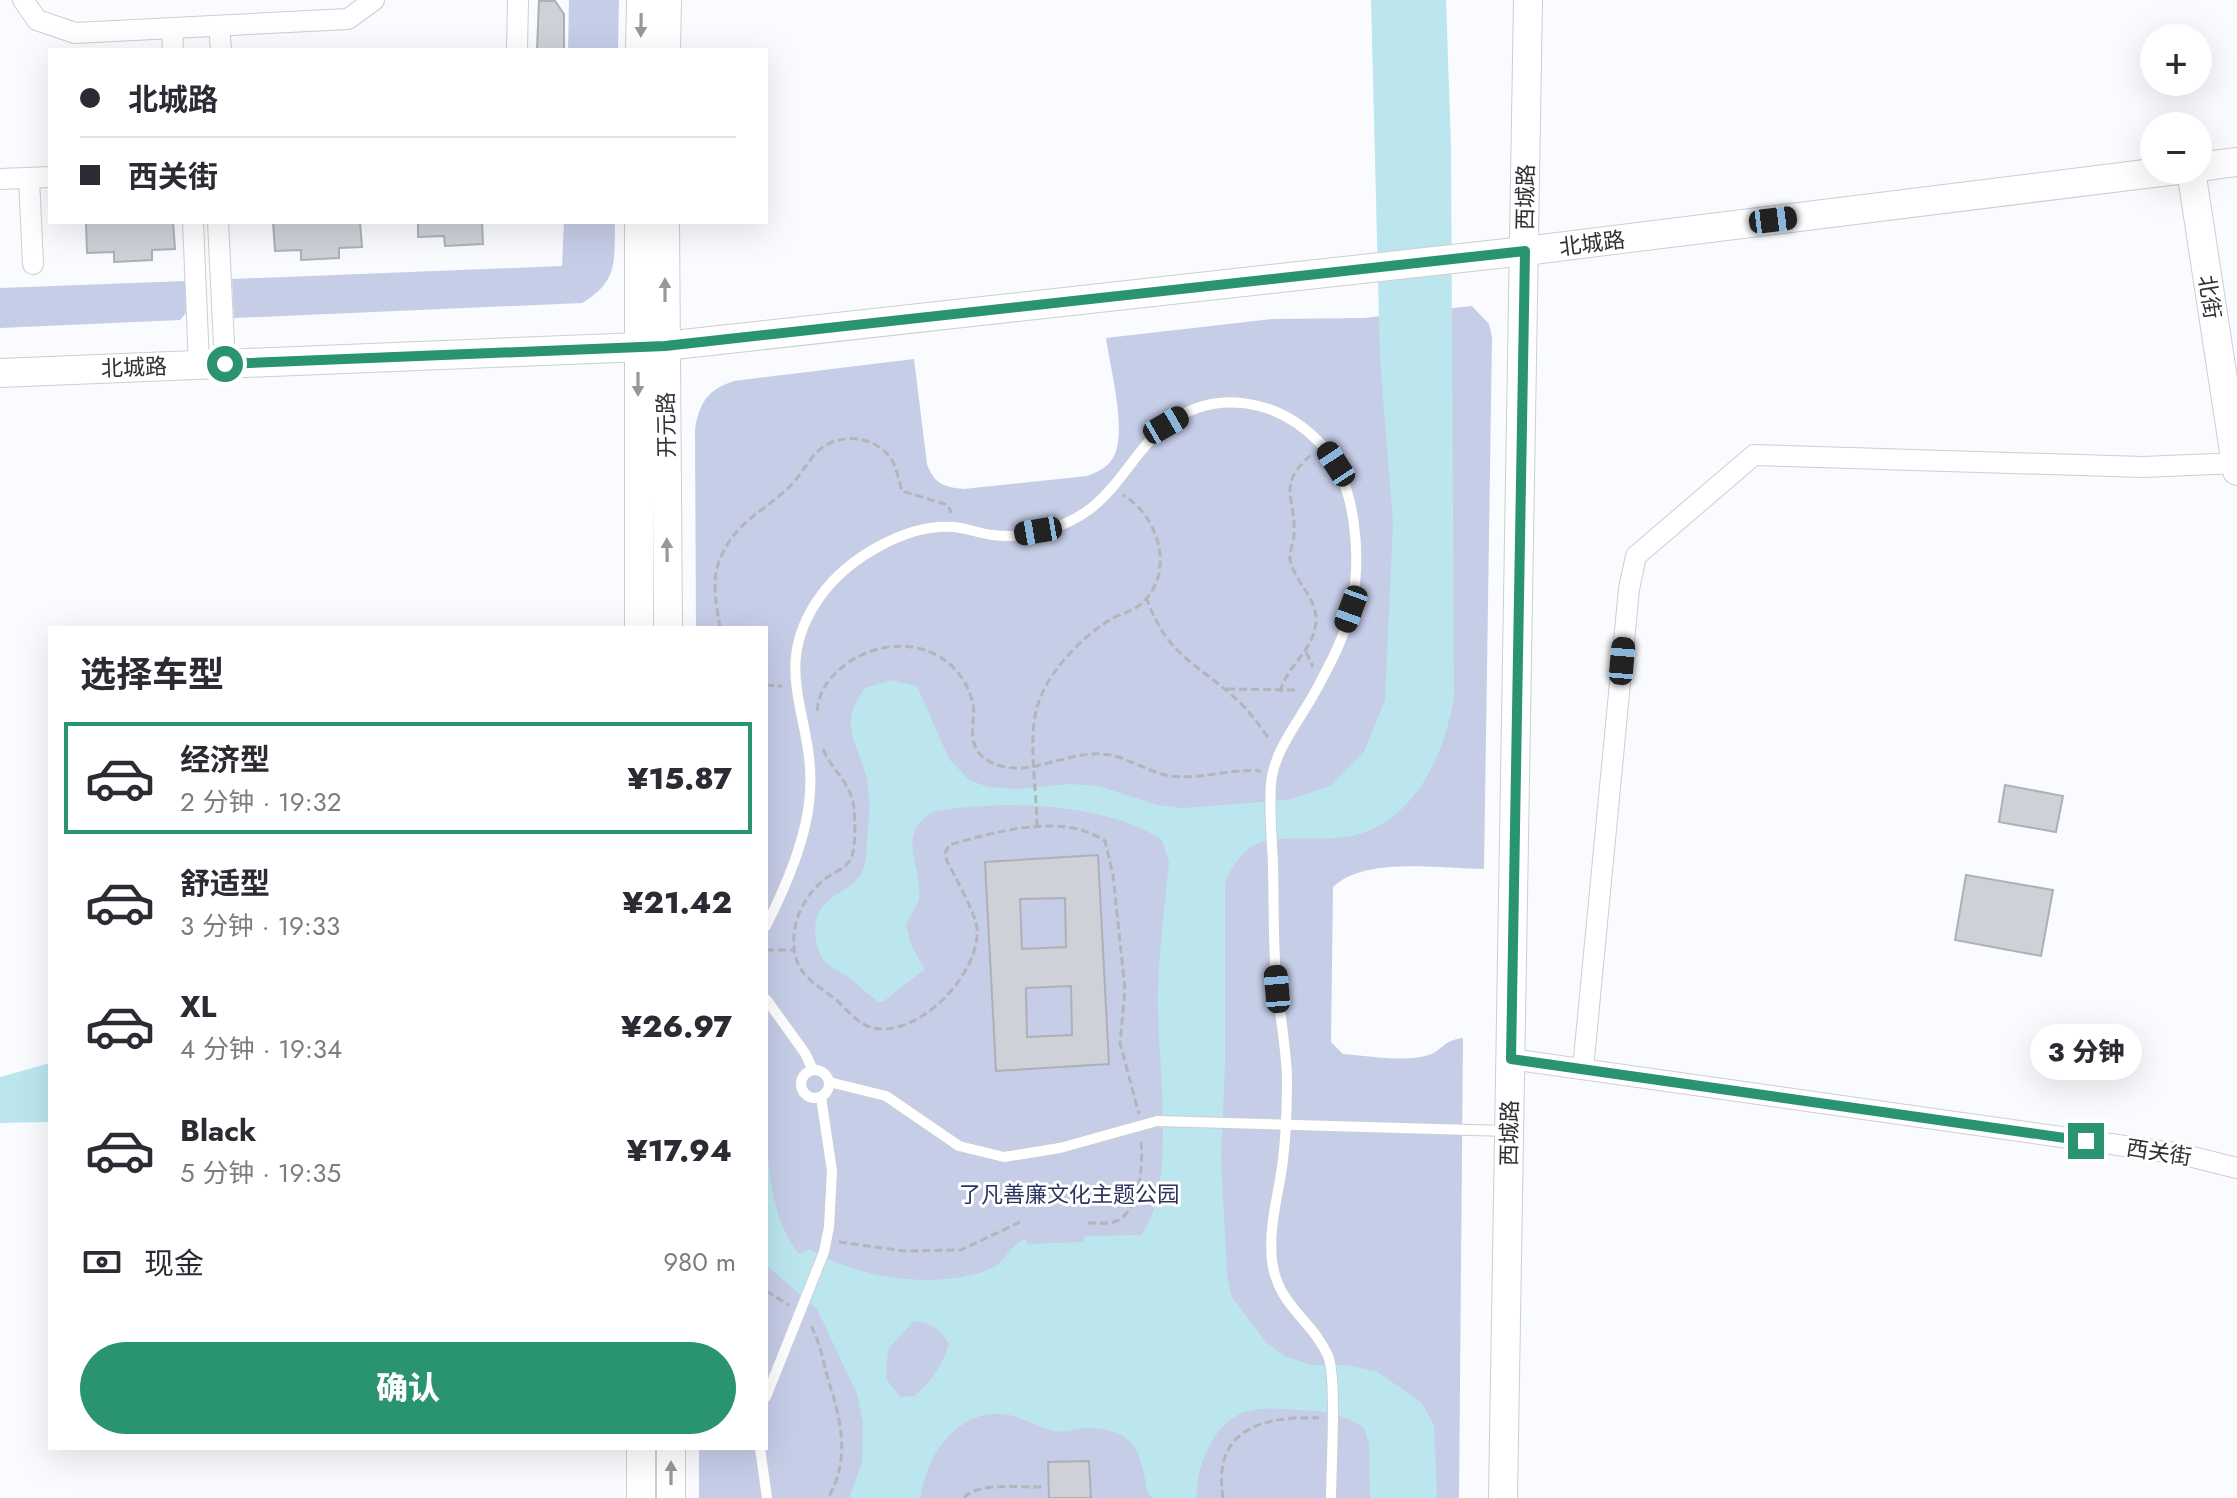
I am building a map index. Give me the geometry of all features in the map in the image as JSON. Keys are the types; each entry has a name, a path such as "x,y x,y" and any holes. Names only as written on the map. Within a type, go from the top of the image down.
{"street":[{"path":"23,0 37,20 75,33 348,19 374,0"},
{"path":"517,48 518,0"},
{"path":"640,48 641,0"},
{"path":"666,48 667,0"},
{"name":"西城路","path":"1503,1498 1528,0"},
{"path":"219,26 221,48"},
{"path":"172,29 173,48"},
{"path":"2212,165 2237,162"},
{"name":"北城路","path":"0,373 651,347 1525,251 2140,175"},
{"path":"0,179 48,177"},
{"path":"29,178 33,264"},
{"name":"北街","path":"2193,184 2236,466"},
{"path":"193,224 212,364"},
{"path":"212,364 218,224"},
{"name":"开元路","path":"639,224 651,347 668,626"},
{"name":"开元路","path":"639,626 651,347 665,224"},
{"path":"1583,1069 1629,589 1636,556 1754,455 2143,467 2236,466"},
{"name":"西关街","path":"1511,1059 2181,1154 2237,1168"},
{"path":"641,1450 641,1498"},
{"path":"671,1450 671,1498"}],"lane":[{"path":"768,921 793,865 810,792 805,737 794,683 799,643 810,613 843,572 883,545 923,529 957,527 1004,535 1057,528 1092,508 1113,489 1166,425 1203,405 1226,401 1267,408 1306,430 1324,446 1346,486 1352,507 1354,581 1351,609 1317,689 1272,772 1275,955 1286,1073 1285,1124 1272,1220 1275,1278 1287,1302 1331,1360 1331,1498"},
{"path":"768,1002 805,1053 813,1070"},
{"path":"813,1070 825,1073 829,1082 828,1091 821,1097 808,1096 802,1089 803,1076 813,1070"},
{"path":"829,1082 886,1096 941,1136 980,1154 1004,1157 1031,1154 1157,1121 1509,1131"},
{"path":"768,1392 827,1239 833,1184 821,1097"},
{"path":"760,1450 767,1498"}],"path":[{"path":"720,626 715,586 717,565 732,533 785,491 816,453 831,441 848,437 865,440 890,456 902,491 948,505 957,527"},
{"path":"1280,692 1283,681 1312,643 1316,620 1316,607 1290,559 1294,534 1288,490 1296,468 1324,446"},
{"path":"1037,827 1037,706 1051,678 1073,652 1108,621 1140,605 1157,582 1159,552 1154,524 1141,505 1113,489"},
{"path":"1146,597 1153,616 1172,647 1242,705 1280,755"},
{"path":"817,715 822,690 850,662 881,648 916,647 957,667 973,703 973,740 977,752 993,764 1008,768 1102,753 1165,775 1206,778 1250,770 1272,772"},
{"path":"768,685 777,687 794,683"},
{"path":"1223,688 1280,692 1317,689"},
{"path":"820,740 826,757 849,787 854,808 852,857 844,869 828,876 806,898 794,933 793,950 801,969 812,982 872,1028 888,1028 915,1018 952,992 970,961 977,928 947,861 945,853 949,845 1037,827 1092,832 1105,841 1113,875 1125,990 1120,1043 1140,1125 1141,1161 1130,1210 1114,1222 1088,1223"},
{"path":"768,950 793,950"},
{"path":"827,1239 866,1248 937,1253 961,1250 1020,1222"},
{"path":"768,1292 800,1311 816,1337 842,1430 843,1455 839,1479 828,1498"},
{"path":"1223,1498 1224,1461 1232,1441 1250,1427 1292,1417 1331,1419"},
{"path":"964,1498 969,1492 982,1489 1043,1487"}],"green space":[{"path":"569,0 619,0 618,48 568,48"},
{"path":"564,224 615,224 612,269 603,287 582,303 234,318 232,279 562,266"},
{"path":"186,281 186,313 180,320 0,328 0,288"},
{"name":"了凡善廉文化主题公园","path":"1472,306 1489,324 1492,337 1484,869 1383,868 1347,877 1333,887 1331,1042 1343,1054 1415,1058 1463,1038 1459,1498 699,1498 699,1450 768,1450 768,626 696,626 695,429 706,398 717,388 734,381 914,359 927,464 941,483 964,489 1087,476 1113,458 1119,433 1106,338 1273,319 1364,318"}],"shaded area":[{"path":"1371,0 1446,0 1451,146 1454,696 1442,745 1418,790 1403,808 1383,823 1361,833 1335,838 1263,841 1242,855 1225,881 1225,1064 1221,1158 1227,1275 1232,1297 1266,1342 1286,1357 1313,1365 1345,1365 1376,1371 1421,1402 1434,1425 1437,1498 1370,1498 1369,1444 1364,1428 1324,1412 1273,1409 1248,1411 1236,1416 1216,1434 1203,1459 1197,1498 1153,1498 1148,1494 1135,1448 1119,1434 1092,1428 1055,1431 1002,1414 985,1415 957,1428 936,1453 921,1498 849,1498 862,1463 863,1423 857,1394 817,1309 768,1267 768,1150 777,1211 799,1254 809,1249 873,1274 921,1280 967,1276 998,1264 1025,1239 1028,1244 1083,1242 1085,1236 1141,1235 1152,1215 1159,1189 1162,1158 1158,989 1169,861 1162,840 1139,827 1083,811 1021,805 935,811 922,820 915,830 913,851 919,897 906,925 911,945 925,969 884,1001 878,1002 823,960 816,939 815,924 824,905 856,880 865,861 869,796 852,734 852,713 856,701 865,688 891,680 917,686 949,759 969,780 988,787 1099,786 1157,805 1183,808 1288,800 1330,786 1364,752 1385,700 1393,523 1380,358","holes":["914,1321 931,1325 949,1344 940,1366 915,1396 900,1397 886,1379 888,1349"]},
{"path":"48,1064 48,1122 0,1123 0,1077"}],"building":[{"path":"539,1 555,1 564,14 564,48 537,48"},
{"path":"86,224 173,224 175,249 152,250 152,260 114,262 114,252 87,253"},
{"path":"273,224 360,224 362,247 339,248 339,258 301,260 301,250 275,251"},
{"path":"418,224 482,224 483,244 445,246 444,236 418,237"},
{"path":"2005,785 2063,796 2056,832 1999,822"},
{"path":"1098,855 1109,1064 996,1071 985,862","holes":["1065,898 1066,947 1022,949 1020,899","1071,986 1072,1035 1027,1037 1026,988"]},
{"path":"1966,875 2053,890 2041,956 1955,940"},
{"path":"1089,1461 1091,1498 1049,1498 1048,1462"}],"route":[{"path":"225,364 665,346 1525,251 1511,1059 2086,1141"}]}
